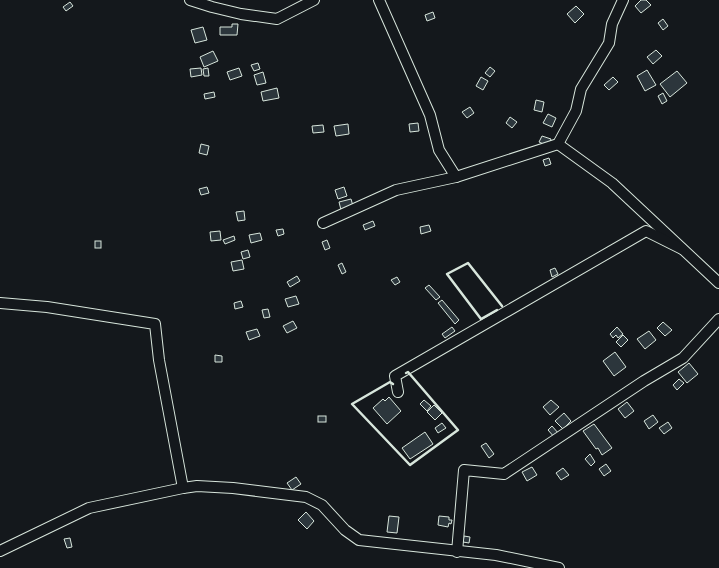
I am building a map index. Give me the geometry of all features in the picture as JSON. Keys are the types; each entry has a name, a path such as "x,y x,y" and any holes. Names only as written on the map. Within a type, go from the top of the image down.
{"street":[{"path":"190,0 212,8 277,19 314,0"},
{"path":"380,0 430,115 439,150 456,177"},
{"path":"323,223 396,190 456,177 558,144 576,112 581,89 609,43 612,24 623,0"},
{"path":"558,144 612,183 719,282"},
{"path":"398,392 395,376 646,231 682,249"},
{"path":"0,303 47,307 155,324 159,360 183,488"},
{"path":"457,552 464,470 504,474 682,358 719,318"},
{"path":"0,551 89,508 197,486 233,488 306,497 322,505 345,530 359,540 496,555 559,568"}],"building":[{"path":"641,0 646,0 651,5 641,13 635,6"},
{"path":"70,2 73,6 66,11 63,7"},
{"path":"576,6 584,14 575,23 567,14"},
{"path":"433,12 435,18 427,21 425,15"},
{"path":"663,19 668,26 663,30 658,23"},
{"path":"232,24 238,24 237,35 220,35 220,27 232,27"},
{"path":"203,27 207,40 195,43 191,30"},
{"path":"656,50 662,56 653,64 647,57"},
{"path":"213,51 218,61 204,67 200,57"},
{"path":"258,63 260,69 254,71 251,65"},
{"path":"490,67 495,71 490,77 485,73"},
{"path":"201,68 202,75 191,77 190,69"},
{"path":"208,68 209,76 204,76 203,69"},
{"path":"239,68 242,76 230,80 227,72"},
{"path":"647,70 656,85 645,91 637,76"},
{"path":"677,71 687,83 670,97 660,84"},
{"path":"263,72 266,83 257,85 254,75"},
{"path":"481,77 488,81 483,90 476,86"},
{"path":"613,77 618,82 609,90 604,85"},
{"path":"277,88 279,98 263,101 261,92"},
{"path":"214,92 215,97 205,99 204,94"},
{"path":"663,93 667,101 662,104 658,96"},
{"path":"536,100 544,102 542,112 534,110"},
{"path":"470,107 474,113 467,118 462,112"},
{"path":"548,114 556,118 552,127 543,123"},
{"path":"510,117 517,122 512,128 506,123"},
{"path":"418,123 419,131 410,132 409,124"},
{"path":"348,124 349,134 336,136 334,126"},
{"path":"323,125 324,132 313,133 312,126"},
{"path":"542,136 551,139 548,146 539,142"},
{"path":"201,144 209,146 207,155 199,153"},
{"path":"549,158 551,164 545,166 543,160"},
{"path":"207,187 209,193 201,195 199,189"},
{"path":"344,187 347,196 338,199 335,190"},
{"path":"351,199 353,206 341,210 339,202"},
{"path":"244,211 245,220 238,221 236,212"},
{"path":"373,221 375,226 365,230 363,225"},
{"path":"429,225 431,231 421,234 420,227"},
{"path":"283,229 284,234 278,236 276,230"},
{"path":"220,231 221,240 211,241 210,232"},
{"path":"260,233 262,240 251,243 249,235"},
{"path":"234,236 235,240 225,244 223,240"},
{"path":"327,240 330,248 325,250 322,242"},
{"path":"95,241 101,241 101,248 95,248"},
{"path":"248,250 250,257 243,259 241,252"},
{"path":"242,260 244,269 233,271 231,262"},
{"path":"342,263 346,272 342,274 338,265"},
{"path":"555,268 558,274 552,277 550,270"},
{"path":"297,276 300,281 290,287 287,282"},
{"path":"397,277 400,282 395,285 391,280"},
{"path":"429,285 440,297 436,300 425,288"},
{"path":"296,296 299,304 288,307 285,299"},
{"path":"442,300 459,320 455,324 438,303"},
{"path":"241,301 243,307 235,309 234,303"},
{"path":"268,309 270,317 264,318 262,310"},
{"path":"293,321 297,328 287,333 283,326"},
{"path":"663,322 672,330 665,336 657,328"},
{"path":"452,327 455,331 445,338 442,334"},
{"path":"617,327 623,334 618,338 616,335 613,338 610,334"},
{"path":"257,329 260,336 249,340 246,332"},
{"path":"649,331 656,340 645,349 637,339"},
{"path":"623,335 628,340 621,347 616,342"},
{"path":"615,352 626,367 614,376 603,361"},
{"path":"215,355 222,356 222,362 215,362"},
{"path":"689,363 698,374 687,383 678,372"},
{"path":"679,379 684,383 677,390 673,385"},
{"path":"389,397 401,411 387,424 373,408 383,399 385,401"},
{"path":"424,400 431,406 427,411 420,404"},
{"path":"551,400 559,407 550,415 543,407"},
{"path":"627,402 634,411 625,418 618,409"},
{"path":"434,405 442,413 435,420 427,412"},
{"path":"564,413 571,421 563,429 555,421"},
{"path":"653,415 658,422 649,429 644,421"},
{"path":"318,416 326,416 326,422 318,422"},
{"path":"668,422 672,428 664,434 659,428"},
{"path":"442,423 446,428 438,433 435,428"},
{"path":"594,424 612,448 602,455 583,431"},
{"path":"552,426 559,434 555,438 548,430"},
{"path":"425,432 433,444 410,459 402,448"},
{"path":"486,443 494,454 489,458 481,446"},
{"path":"590,454 595,462 591,466 585,459"},
{"path":"606,464 611,471 604,476 599,469"},
{"path":"532,467 537,475 527,481 522,472"},
{"path":"563,468 569,475 561,480 556,473"},
{"path":"296,477 301,484 292,490 287,483"},
{"path":"306,512 314,521 307,529 298,520"},
{"path":"389,516 399,517 397,533 387,532"},
{"path":"439,516 449,517 449,520 452,520 451,524 449,523 448,527 438,525"},
{"path":"464,536 470,537 469,543 463,542"},
{"path":"70,538 72,547 67,548 64,539"}],"wall":[{"path":"497,310 481,319 447,274 468,263 502,306"},
{"path":"393,384 390,382 352,404 410,465 458,430 408,372 406,373"}]}
